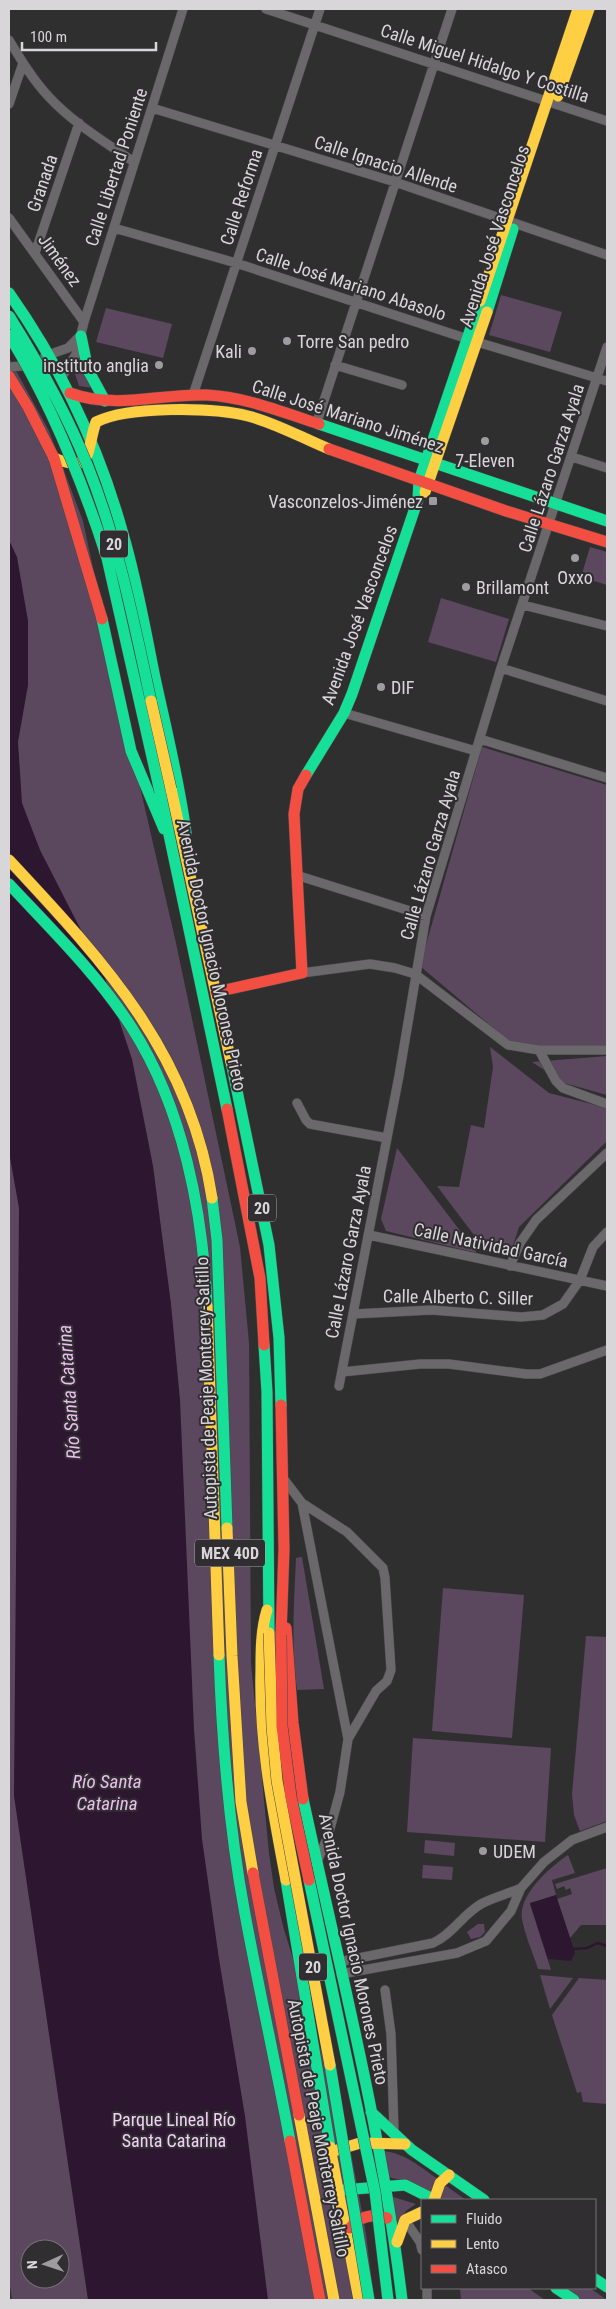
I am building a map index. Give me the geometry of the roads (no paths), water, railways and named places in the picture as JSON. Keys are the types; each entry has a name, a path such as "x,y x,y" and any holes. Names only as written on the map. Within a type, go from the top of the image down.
{"main road":[{"name":"Avenida José Vasconcelos","path":"302,973 294,808 298,789 344,713 418,499 424,494 424,483 551,102 578,9"},
{"name":"Avenida José Vasconcelos","path":"551,102 589,9"},
{"name":"Avenida Doctor Ignacio Morones Prieto","path":"9,293 50,354 62,376 92,444 117,511 136,583 184,816 186,856"},
{"path":"9,336 16,328 20,309"},
{"name":"Avenida Doctor Ignacio Morones Prieto","path":"9,316 55,394 86,462 107,519 120,568 166,790 172,847 240,1171 260,1278 267,1392 268,1608 272,1727 277,1781 321,2012 369,2300"},
{"name":"Avenida Doctor Ignacio Morones Prieto","path":"9,336 53,414 80,476 107,558 166,790 186,856 269,1245 279,1338 283,1478 282,1726 291,1797 375,2192 388,2300"},
{"path":"81,336 82,355 96,390 104,401"},
{"name":"20","path":"10,380 41,431 54,458 74,518 97,598 131,750 172,847"},
{"name":"Calle José Mariano Jiménez","path":"70,394 82,399 104,401 193,395 221,396 247,400 607,521"},
{"name":"Calle José Mariano Jiménez","path":"54,458 67,465 80,464 88,456 96,422 104,416 150,411 235,413 269,423 338,452 424,483 607,542"},
{"path":"74,518 75,504 86,495 99,496 117,511"},
{"name":"Autopista de Peaje Monterrey-Saltillo","path":"9,860 115,978 157,1042 180,1091 209,1180 218,1250 233,1666 242,1802 263,1929 334,2300"},
{"name":"Autopista de Peaje Monterrey-Saltillo","path":"9,884 80,960 132,1028 159,1080 184,1149 191,1176 201,1235 206,1285 221,1713 228,1796 245,1913 277,2069 320,2300"},
{"path":"216,992 302,973"},
{"name":"Avenida Doctor Ignacio Morones Prieto","path":"282,1604 289,1650 291,1699 297,1759 317,1863 377,2141 396,2249 402,2300"},
{"name":"Avenida Doctor Ignacio Morones Prieto","path":"268,1608 262,1626 260,1702 266,1773 289,1894 336,2190 347,2237 358,2300"},
{"path":"323,2105 346,2104 367,2094"},
{"path":"371,2112 394,2131 405,2144 483,2199"},
{"path":"331,2153 348,2144 377,2141 405,2144"},
{"path":"434,2199 440,2183 449,2176"},
{"path":"336,2190 404,2185 432,2199"},
{"path":"396,2249 398,2236 405,2220 421,2212"},
{"path":"347,2237 351,2226 359,2218 368,2214 380,2215 391,2220"},
{"path":"596,2280 607,2287"},
{"path":"558,2289 574,2300"}],"street":[{"name":"Calle Libertad Poniente","path":"62,376 76,354 84,322 183,9"},
{"name":"Calle Miguel Hidalgo Y Costilla","path":"266,9 607,121"},
{"name":"Calle Reforma","path":"193,395 320,9"},
{"path":"317,422 452,9"},
{"path":"9,40 23,63 49,97 79,123 134,162"},
{"path":"9,104 23,63"},
{"name":"Calle Ignacio Allende","path":"152,108 395,182 607,255"},
{"name":"Granada","path":"35,253 79,123"},
{"name":"Jiménez","path":"9,218 84,322"},
{"name":"Calle José Mariano Abasolo","path":"114,228 236,263 472,340 607,381"},
{"path":"9,367 22,366 68,348 81,336"},
{"name":"Calle Lázaro Garza Ayala","path":"339,1386 387,1138 426,916 501,668 607,347"},
{"path":"335,365 402,385"},
{"path":"10,380 22,366"},
{"path":"572,457 607,468"},
{"path":"523,605 607,626"},
{"path":"501,668 607,701"},
{"path":"344,713 476,751"},
{"path":"480,738 607,778"},
{"path":"296,875 426,916"},
{"path":"302,973 370,964 415,974 508,1046 538,1050 607,1050"},
{"path":"538,1050 556,1081 563,1088 607,1104"},
{"path":"297,1103 310,1124 387,1138"},
{"path":"510,1266 520,1244 536,1220 607,1153"},
{"name":"Calle Alberto C. Siller","path":"353,1314 432,1310 533,1317 552,1312 563,1304 580,1280 594,1247 607,1232"},
{"name":"Calle Natividad García","path":"369,1235 607,1286"},
{"path":"342,1372 392,1366 439,1364 540,1374 607,1350"},
{"path":"283,1478 302,1503 347,1532 382,1568 384,1575 391,1670 387,1681 376,1691 348,1739"},
{"path":"302,1503 348,1739 340,1792 328,1836 317,1863"},
{"path":"342,1974 457,1952 486,1941 511,1911 521,1888 544,1862 572,1840 607,1827"},
{"path":"339,1962 433,1943 444,1938 466,1915 482,1904 521,1888"},
{"path":"385,1990 392,2043 394,2131"},
{"path":"405,2220 421,2246"}],"water":[{"name":"Río Santa Catarina","path":"9,540 17,557 28,621 28,685 18,742 22,803 40,850 104,975 132,1059 153,1166 171,1304 180,1400 194,1729 202,1839 219,1959 245,2116 268,2300 88,2300 14,1796 19,1208 9,1152"},
{"path":"556,1895 575,1953 571,1961 548,1959 530,1903"}],"waterway":[{"path":"574,1949 587,1948 598,1943 607,1946"}],"place":[{"name":"Torre San pedro","path":"287,341"},
{"name":"Kali","path":"252,351"},
{"name":"instituto anglia","path":"159,365"},
{"name":"7-Eleven","path":"485,441"},
{"name":"Vasconzelos-Jiménez","path":"433,501"},
{"name":"Oxxo","path":"575,558"},
{"name":"Brillamont","path":"466,587"},
{"name":"DIF","path":"381,687"},
{"name":"UDEM","path":"483,1851"}],"park label":[{"name":"Parque Lineal Río Santa Catarina","path":"174,2129"}]}
